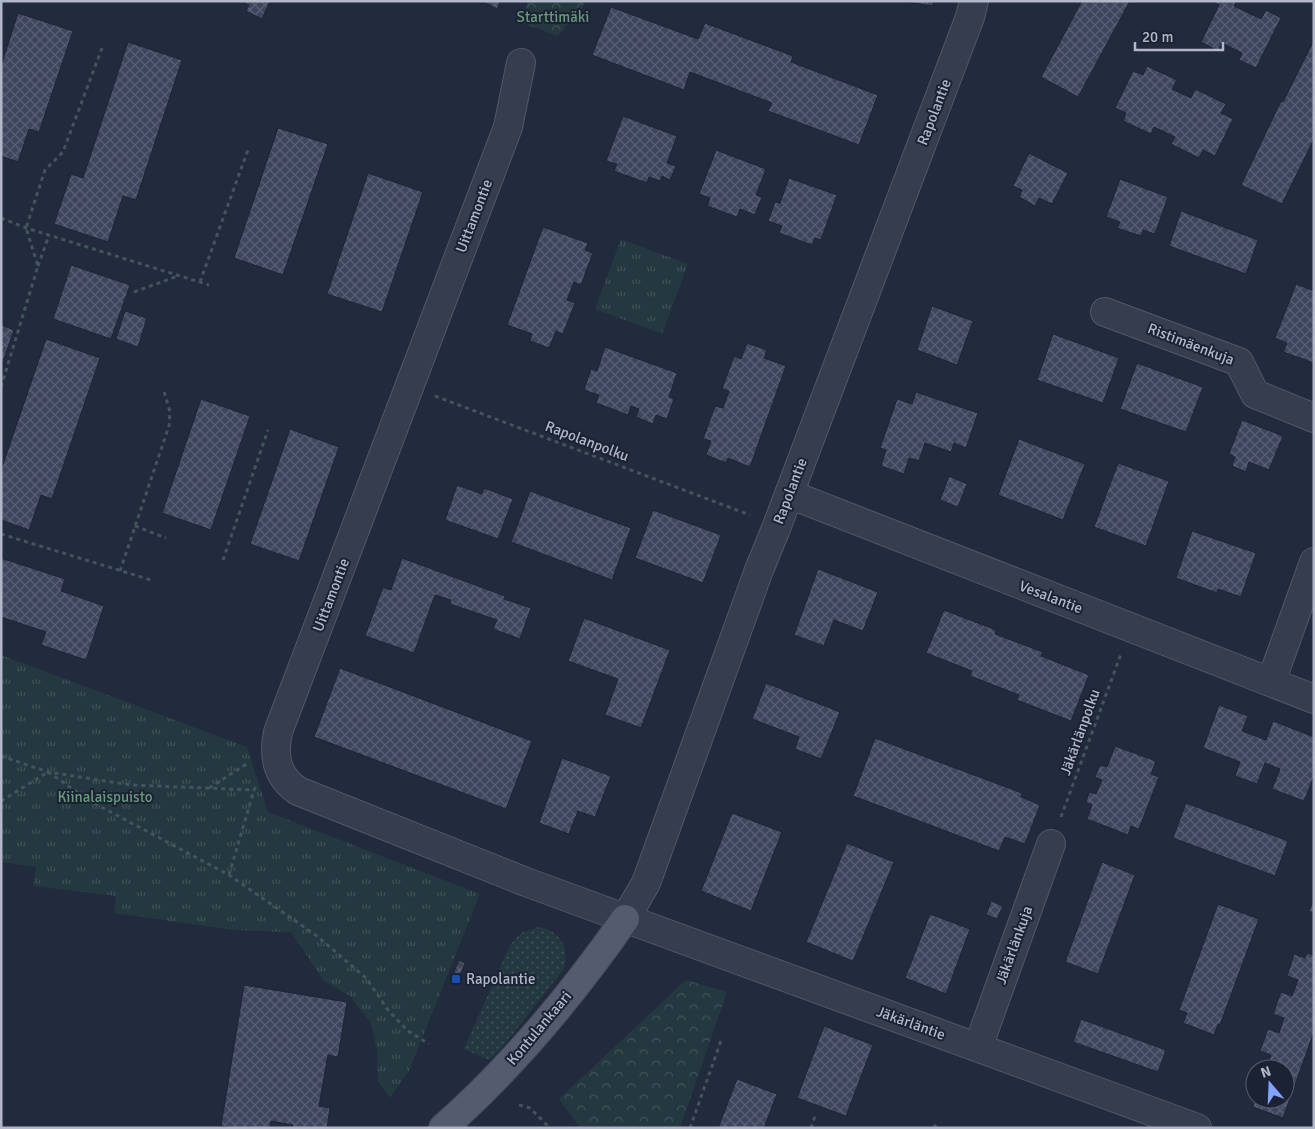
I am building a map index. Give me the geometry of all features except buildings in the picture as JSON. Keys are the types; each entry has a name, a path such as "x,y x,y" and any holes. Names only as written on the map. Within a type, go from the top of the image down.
{"main road":[{"name":"Kontulankaari","path":"443,1128 517,1056 595,962 625,919"}],"street":[{"name":"Rapolantie","path":"625,919 646,883 759,570 974,1"},
{"name":"Uittamontie","path":"267,764 508,127 521,63"},
{"name":"Ristimäenkuja","path":"1106,312 1239,362 1256,394 1314,418"},
{"name":"Vesalantie","path":"789,494 1314,699"},
{"path":"1271,682 1314,562"},
{"path":"267,764 298,791 526,882 625,919"},
{"name":"Jäkärlänkuja","path":"978,1047 1051,844"},
{"name":"Jäkärläntie","path":"625,919 1197,1128"}],"path":[{"path":"38,266 26,228 45,170 63,152 102,48"},
{"path":"200,282 249,147"},
{"path":"1,218 49,236 209,285"},
{"path":"1,387 49,236"},
{"path":"134,292 179,275"},
{"name":"Rapolanpolku","path":"410,385 756,518"},
{"path":"120,571 169,426 170,412 164,391"},
{"path":"223,560 268,430"},
{"path":"135,526 166,538"},
{"path":"1,534 151,580"},
{"name":"Jäkärlänpolku","path":"1051,844 1130,628"},
{"path":"1,756 48,772 131,786 254,790"},
{"path":"209,788 237,769 267,764"},
{"path":"229,875 254,790 267,764"},
{"path":"1,801 48,772"},
{"path":"48,772 90,801 229,875 317,936 366,978 388,1010 408,1031 429,1044"},
{"path":"690,1128 722,1038"},
{"path":"520,1104 530,1108 550,1128"},
{"path":"811,1128 815,1116"},
{"path":"934,1128 937,1121"}],"green space":[{"name":"Starttimäki","path":"528,1 585,1 582,8 558,36 520,22"},
{"path":"621,239 688,264 662,334 595,309"},
{"name":"Kiinalaispuisto","path":"1,655 247,747 268,812 480,894 409,1071 390,1098 378,1081 377,1051 371,1023 350,996 324,981 291,932 233,930 114,913 116,896 33,886 36,867 1,862"},
{"path":"539,927 553,932 562,942 566,955 564,969 500,1050 489,1060 464,1049 510,945 521,933"},
{"path":"686,980 727,992 680,1128 580,1128 559,1099"}],"place":[{"name":"Rapolantie","path":"456,979"}]}
